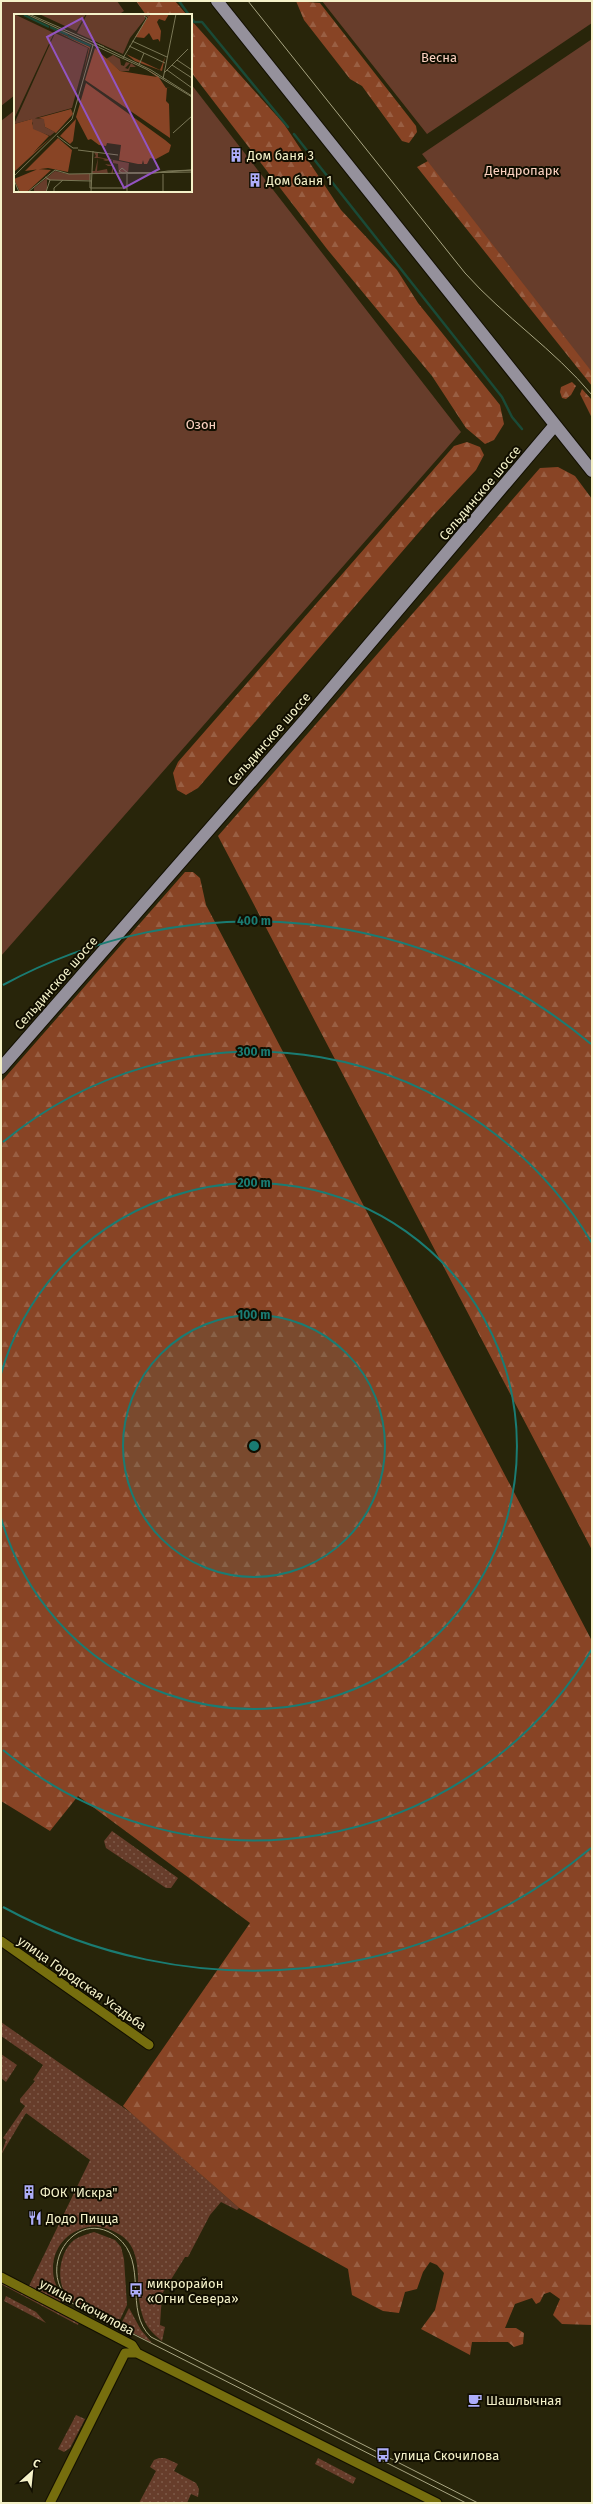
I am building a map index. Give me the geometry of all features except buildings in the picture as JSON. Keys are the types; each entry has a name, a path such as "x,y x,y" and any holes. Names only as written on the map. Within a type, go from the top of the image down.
{"main road":[{"path":"217,1 592,471"},
{"name":"Сельдинское шоссе","path":"1,1068 309,715 555,425"}],"street":[{"name":"улица Городская Усадьба","path":"1,1941 149,2045"},
{"name":"улица Скочилова","path":"1,2277 132,2345 137,2353 437,2503"},
{"path":"50,2503 125,2353 137,2353"}],"green space":[{"path":"1,1 117,1 124,11 120,14 14,14 14,96 1,106"},
{"path":"136,1 175,1 186,14 145,14"},
{"path":"296,1 320,3 416,126 417,132 409,143 402,141 362,86 350,79 304,20"},
{"name":"Весна","path":"322,1 592,1 592,23 427,134"},
{"path":"192,21 284,124 341,210 397,270 418,303 500,405 504,424 494,440 485,444 466,428 432,376 327,249 192,73"},
{"name":"Дендропарк","path":"592,39 592,372 422,154"},
{"name":"Озон","path":"192,85 461,432 1,956 1,121 14,111 14,192 192,192"},
{"path":"437,156 592,351 592,386 417,167"},
{"path":"572,382 576,386 571,395 566,399 562,398 560,392 561,387"},
{"path":"582,389 592,400 592,418 580,394"},
{"path":"467,442 480,447 484,455 476,470 432,517 198,788 186,795 177,790 173,773 178,762 454,446"},
{"path":"558,467 575,476 592,499 592,1550 218,836 540,468"},
{"path":"185,872 193,872 200,878 206,905 592,1641 592,2325 562,2324 553,2315 560,2299 550,2292 544,2294 540,2302 536,2304 532,2298 515,2304 505,2328 516,2328 524,2333 523,2344 514,2347 508,2342 472,2342 470,2355 421,2329 435,2310 444,2273 437,2265 430,2262 423,2272 417,2289 405,2292 399,2313 383,2311 352,2295 348,2269 239,2208 123,2106 250,1923 78,1796 50,1831 1,1801 1,1082"},
{"path":"112,1831 178,1878 171,1888 166,1888 106,1848 104,1841"},
{"path":"1,2022 134,2115 239,2208 237,2210 221,2202 210,2215 188,2257 185,2257 162,2294 160,2325 165,2327 162,2341 150,2329 143,2318 140,2303 138,2268 132,2247 125,2239 115,2232 105,2228 91,2226 71,2234 65,2239 56,2253 53,2270 54,2279 60,2293 61,2302 29,2286 90,2160 26,2113 1,2155 6,2140 3,2138 25,2106 20,2102 20,2099 35,2081 33,2080 43,2065 1,2036"},
{"path":"1,2054 17,2065 6,2082 1,2078"},
{"path":"94,2232 115,2240 121,2247 124,2259 127,2305 118,2324 85,2309 73,2301 68,2297 61,2284 60,2268 69,2245 74,2240"},
{"path":"1,2282 79,2322 78,2325 1,2284"},
{"path":"6,2296 36,2312 46,2323 4,2301"},
{"path":"129,2308 141,2330 152,2343 120,2326"},
{"path":"76,2415 85,2419 70,2448 64,2452 58,2449"},
{"path":"165,2458 178,2464 174,2471 196,2483 199,2489 198,2497 191,2494 187,2503 139,2503 156,2471 150,2467 154,2460"},
{"path":"318,2458 356,2478 353,2484 315,2464"}],"waterway":[{"path":"179,1 188,14"},
{"path":"192,19 194,22 202,22 288,127"},
{"path":"294,134 502,397 512,417 522,429"}],"tram line":[{"path":"248,1 465,273 496,304 562,363 592,395"},
{"path":"466,2503 72,2303 61,2289 57,2274 58,2259 64,2245 74,2235 87,2229 102,2229 117,2237 126,2247 132,2260 138,2314 143,2326 151,2337 478,2503"}],"place":[{"name":"Дом баня 3","path":"236,155"},
{"name":"Дом баня 1","path":"255,180"},
{"name":"ФОК \"Искра\"","path":"29,2192"},
{"name":"Додо Пицца","path":"35,2218"},
{"name":"микрорайон «Огни Севера»","path":"136,2290"},
{"name":"Шашлычная","path":"475,2400"},
{"name":"улица Скочилова","path":"383,2455"}]}
